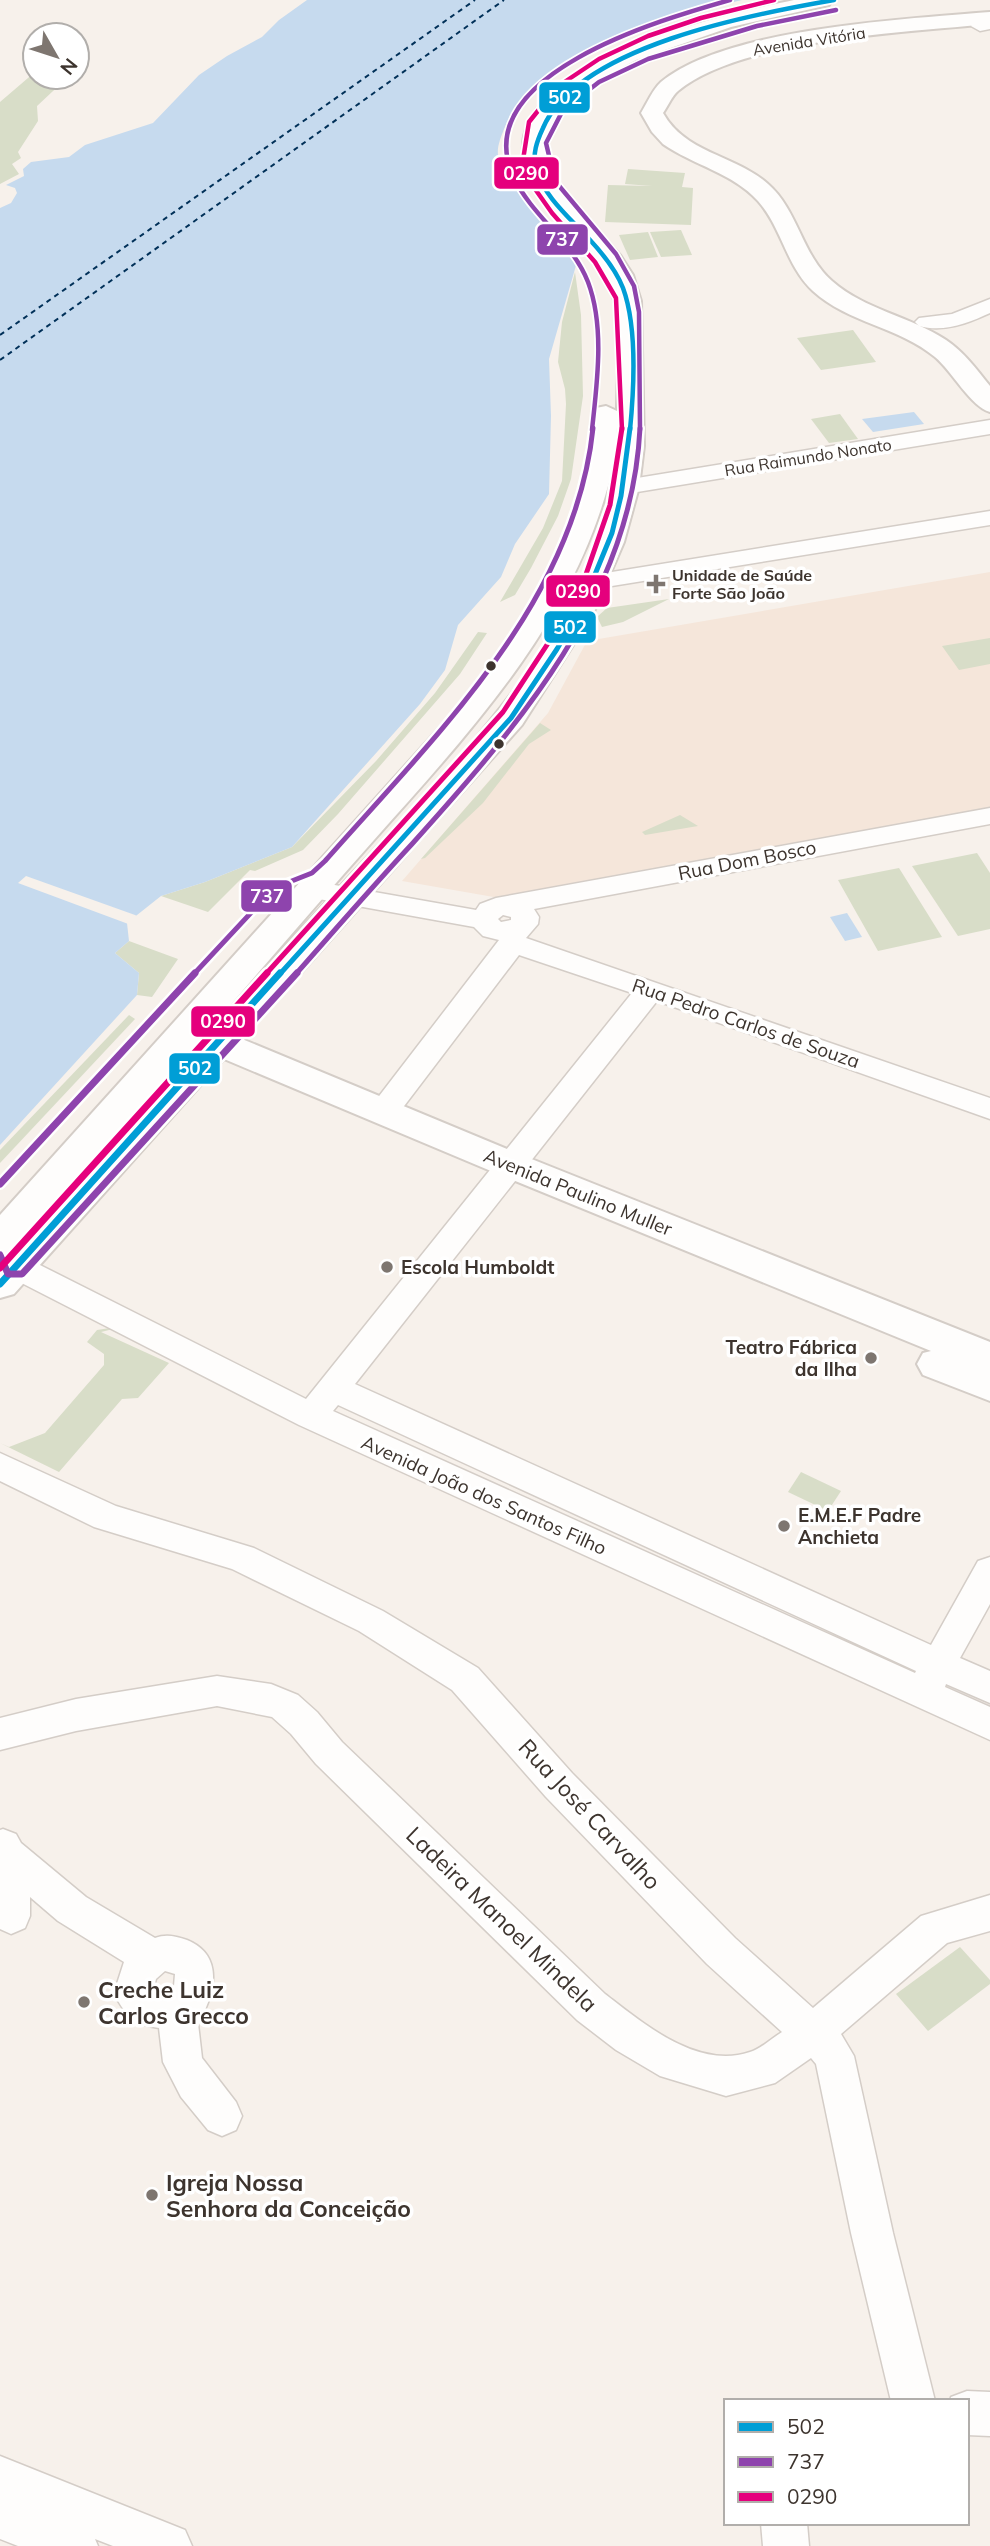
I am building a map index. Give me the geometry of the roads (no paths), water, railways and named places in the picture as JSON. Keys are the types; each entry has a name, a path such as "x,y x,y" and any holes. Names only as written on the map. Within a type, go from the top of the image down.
{"main road":[{"path":"5,1256 165,1059 483,697 556,588 579,537 595,492 603,454 608,385 606,335 598,278 586,255 526,182 517,162 519,134 527,114 548,90 596,61 662,31 773,0"},
{"path":"5,1256 212,1051 510,718 568,632 594,582 625,487 632,430 626,291 613,265 541,179 533,159 539,125 551,105 572,87 602,69 657,44 723,22 822,1"},
{"name":"Avenida Vitória","path":"987,24 804,46 765,56 739,63 700,82 681,98 677,107 678,120 687,132 779,183 841,281 863,295 951,335 978,351 990,365"},
{"name":"Avenida Vitória","path":"951,335 916,334 853,307 823,288 810,273 779,215 760,189 737,173 680,146 665,135 652,113 662,89 682,75 751,49 801,39 987,24"},
{"name":"Avenida Vitória","path":"951,335 956,361 990,404"},
{"path":"165,1059 212,1051"},
{"name":"Avenida Paulino Muller","path":"212,1051 384,1111 504,1173 990,1358"},
{"name":"Avenida Paulino Muller","path":"212,1051 504,1173 990,1387"}],"street":[{"path":"951,335 990,305"},
{"name":"Rua Raimundo Nonato","path":"625,487 990,427"},
{"path":"556,588 990,518"},
{"name":"Rua Dom Bosco","path":"504,923 990,816"},
{"name":"Rua Dom Bosco","path":"316,885 504,923 990,836"},
{"path":"384,1111 504,923"},
{"name":"Rua Pedro Carlos de Souza","path":"504,923 651,989 990,1109"},
{"path":"311,1416 651,989"},
{"name":"Avenida João dos Santos Filho","path":"5,1256 311,1416 929,1679 990,1688"},
{"name":"Avenida João dos Santos Filho","path":"333,1388 929,1679 990,1724"},
{"name":"Rua José Carvalho","path":"0,1466 106,1517 242,1558 371,1620 465,1679 569,1795 721,1951 834,2056 872,2233 913,2399"},
{"path":"929,1679 990,1571"},
{"name":"Ladeira Manoel Mindela","path":"0,1734 76,1715 217,1691 271,1699 285,1706 304,1723 330,1753 591,2007 630,2037 674,2063 726,2077 761,2069 811,2035 935,1929 990,1913"},
{"path":"4,1847 11,1916"},
{"path":"4,1847 72,1909 151,1957 136,1972 134,1993 147,2008 169,2011 176,2009 183,2062 195,2083 222,2116"},
{"path":"969,2413 990,2414"},
{"path":"0,2478 163,2545"},
{"path":"0,2516 75,2546"},
{"path":"784,2525 786,2546"}],"water":[{"path":"307,0 742,0 680,17 608,45 573,62 543,82 519,104 504,129 498,148 502,168 510,182 577,262 549,359 549,494 515,544 501,577 458,625 445,670 420,704 292,847 205,882 161,896 127,923 129,941 115,953 139,973 137,995 0,1145 0,208 11,203 17,193 15,188 6,185 24,176 23,169 31,162 69,157 85,145 153,123 199,75 262,37 279,20"},
{"path":"914,412 924,424 873,432 862,419"},
{"path":"847,913 862,937 845,941 830,917"}],"place":[{"name":"Unidade de Saúde Forte São João","path":"656,584"},
{"name":"Escola Humboldt","path":"387,1267"},
{"name":"Teatro Fábrica da Ilha","path":"871,1358"},
{"name":"E.M.E.F Padre Anchieta","path":"784,1526"},
{"name":"Creche Luiz Carlos Grecco","path":"84,2002"},
{"name":"Igreja Nossa Senhora da Conceição","path":"152,2195"}]}
